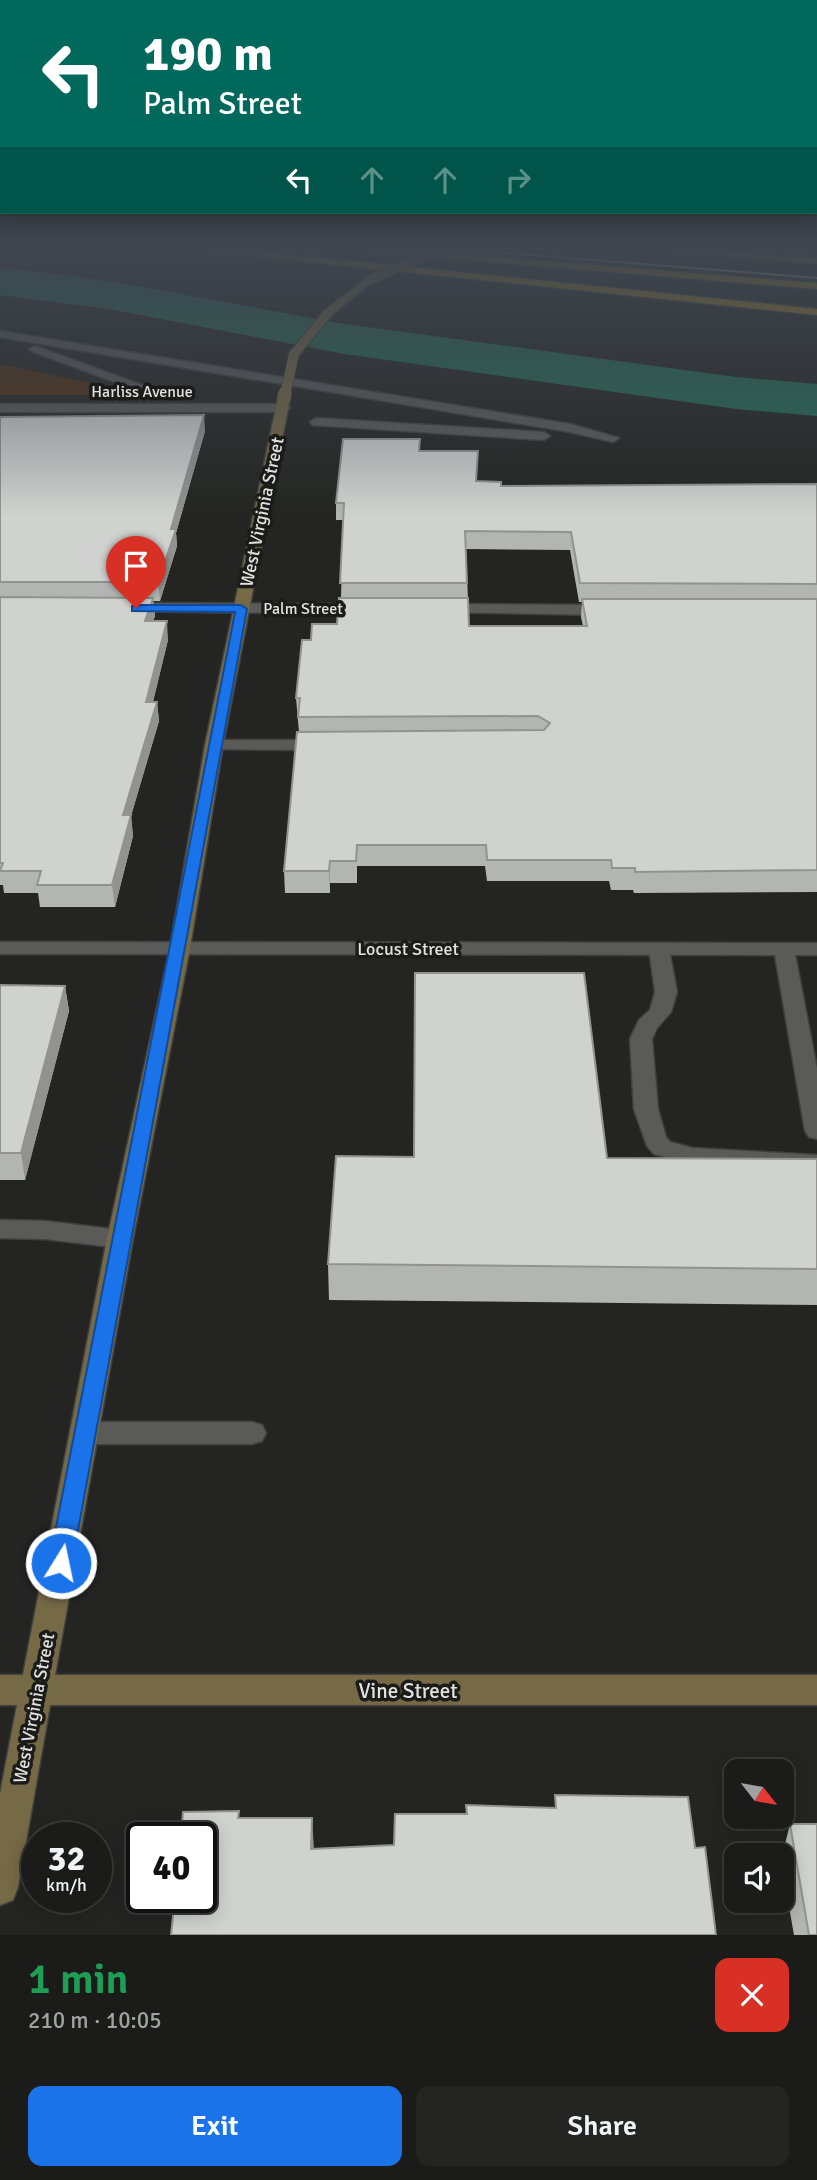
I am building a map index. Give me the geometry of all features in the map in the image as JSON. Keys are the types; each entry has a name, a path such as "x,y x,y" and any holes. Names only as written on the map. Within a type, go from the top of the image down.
{"street":[{"path":"3,336 146,390"},
{"path":"8,336 570,428 613,438 316,422"},
{"name":"West Virginia Street","path":"0,1887 120,1239 180,948 241,609 294,354 308,336"},
{"name":"Harliss Avenue","path":"0,408 284,403"},
{"name":"Palm Street","path":"109,608 385,609"},
{"path":"427,609 622,610"},
{"path":"215,745 335,745"},
{"name":"Locust Street","path":"0,948 817,949"},
{"path":"659,949 666,992 660,1012 647,1025 641,1039 646,1110 655,1140 662,1148 693,1156 817,1163"},
{"path":"784,949 817,1131"},
{"path":"0,1229 45,1230 120,1239"},
{"path":"85,1433 251,1433"},
{"name":"Vine Street","path":"0,1690 817,1690"}],"shaded area":[{"path":"0,364 147,395 0,395"}],"building":[{"path":"204,415 171,529 176,529 158,582 0,582 0,417"},
{"path":"343,439 420,439 419,451 478,451 476,481 501,482 501,486 817,484 817,584 580,583 571,532 465,531 467,583 340,583 344,503 336,503"},
{"path":"0,597 153,598 145,621 167,621 146,702 157,702 123,815 131,815 112,885 37,885 41,871 0,871 3,863 0,863"},
{"path":"339,598 468,598 469,626 587,626 582,599 817,599 817,870 635,872 635,868 612,868 611,860 487,860 486,845 357,845 356,861 330,861 329,871 284,871 297,732 544,730 550,723 538,716 298,717 300,698 296,698 302,640 311,640 312,624 337,624"},
{"path":"415,973 584,973 607,1158 817,1159 817,1269 328,1264 336,1156 414,1157"},
{"path":"0,985 65,986 21,1153 0,1153"},
{"path":"555,1795 688,1797 695,1848 705,1847 716,1935 171,1935 173,1913 217,1913 217,1822 182,1822 183,1812 239,1811 238,1818 312,1818 311,1849 394,1845 395,1814 467,1814 466,1805 556,1808"},
{"path":"794,1824 817,1824 817,1935 809,1935 791,1829 794,1829"}],"waterway":[{"path":"331,336 736,393 817,400"}],"route":[{"path":"61,1563 120,1239 180,948 241,609 136,608"}]}
